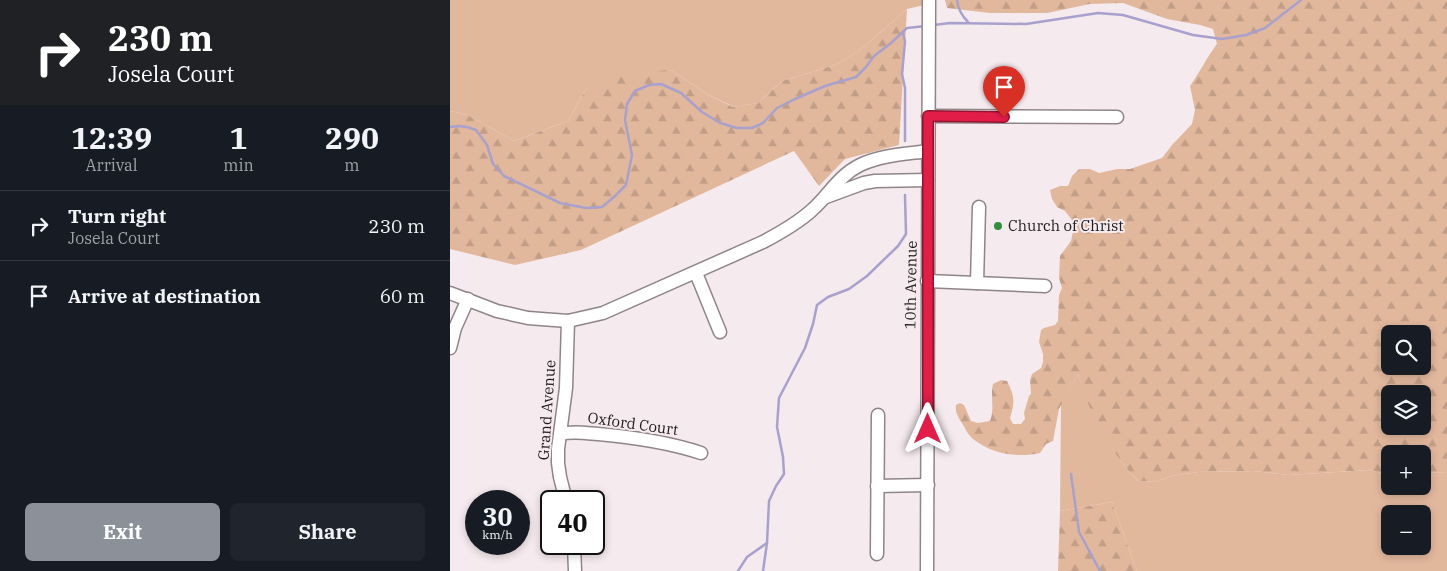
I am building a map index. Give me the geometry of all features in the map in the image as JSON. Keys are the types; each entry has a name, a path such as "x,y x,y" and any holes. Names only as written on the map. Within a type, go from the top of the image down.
{"street":[{"name":"10th Avenue","path":"927,571 929,2"},
{"path":"928,116 1117,117"},
{"path":"450,293 497,311 528,318 568,321 602,313 696,273 786,230 813,210 844,175 861,165 887,156 928,151"},
{"path":"824,197 875,181 928,180"},
{"path":"977,283 978,207"},
{"path":"696,273 720,332"},
{"path":"927,281 1045,286"},
{"path":"450,348 455,328 468,299"},
{"name":"Grand Avenue","path":"563,490 558,463 566,388 568,321"},
{"path":"877,554 878,415"},
{"name":"Oxford Court","path":"560,434 579,432 623,436 686,448 701,453"},
{"path":"877,486 928,485"},
{"path":"574,555 575,571"}],"green space":[{"path":"450,0 929,0 929,4 907,9 859,51 835,65 782,81 758,103 734,107 707,94 671,70 586,89 568,121 514,141 468,115 450,111"},
{"path":"945,0 1447,0 1447,472 1431,473 1431,445 1381,445 1381,473 1369,470 1289,475 1253,471 1198,472 1171,476 1156,482 1138,481 1117,456 1105,437 1088,404 1078,374 1059,409 1053,441 1046,444 1040,453 1014,455 996,451 980,444 971,437 958,417 956,405 960,403 964,405 971,421 978,423 990,421 993,384 1001,380 1007,381 1012,391 1013,408 1010,418 1013,424 1021,424 1025,419 1024,413 1031,394 1030,380 1032,374 1041,368 1043,362 1043,354 1039,342 1041,330 1055,325 1058,321 1059,295 1062,288 1059,278 1060,256 1071,241 1073,231 1072,220 1065,211 1057,207 1052,199 1050,190 1060,186 1068,186 1072,176 1079,169 1090,169 1099,173 1117,169 1130,169 1162,158 1192,124 1195,110 1190,86 1217,44 1213,29 1167,19 1123,3 1090,4 1047,13 990,13 947,8"},
{"path":"907,9 899,145 845,159 819,186 794,151 581,250 515,265 450,249 450,111 468,115 514,141 568,121 586,89 627,73 671,70 707,94 733,107 758,103 782,81 835,65 859,51"},
{"path":"1078,374 1102,431 1118,457 1138,481 1156,482 1171,476 1198,472 1253,471 1289,475 1369,470 1381,473 1381,495 1431,495 1431,473 1447,472 1447,571 1137,571 1112,502 1060,511 1061,404"},
{"path":"1112,502 1137,571 1058,571 1060,511"}],"waterway":[{"path":"957,0 958,7 968,22"},
{"path":"934,25 950,23 1026,24 1098,13 1123,15 1193,35 1222,39 1246,35 1265,28 1301,0"},
{"path":"450,127 467,127 476,130 487,145 493,164 504,176 560,203 586,208 602,207 626,185 632,155 625,120 627,104 635,91 649,85 661,84 681,93 702,112 720,123 737,128 752,128 763,123 777,108 795,99 825,86 856,77 874,56 907,28 926,26"},
{"path":"903,32 905,42 902,74 905,88 905,141"},
{"path":"763,571 767,543 769,501 784,474 783,457 777,427 779,398 805,348 817,305 828,297 849,289 867,276 898,246 906,234 905,195"},
{"path":"1071,474 1079,532 1100,571"},
{"path":"738,571 747,557 767,543"}],"place":[{"name":"Church of Christ","path":"998,226"}],"route":[{"path":"928,429 928,116 1004,117"}]}
